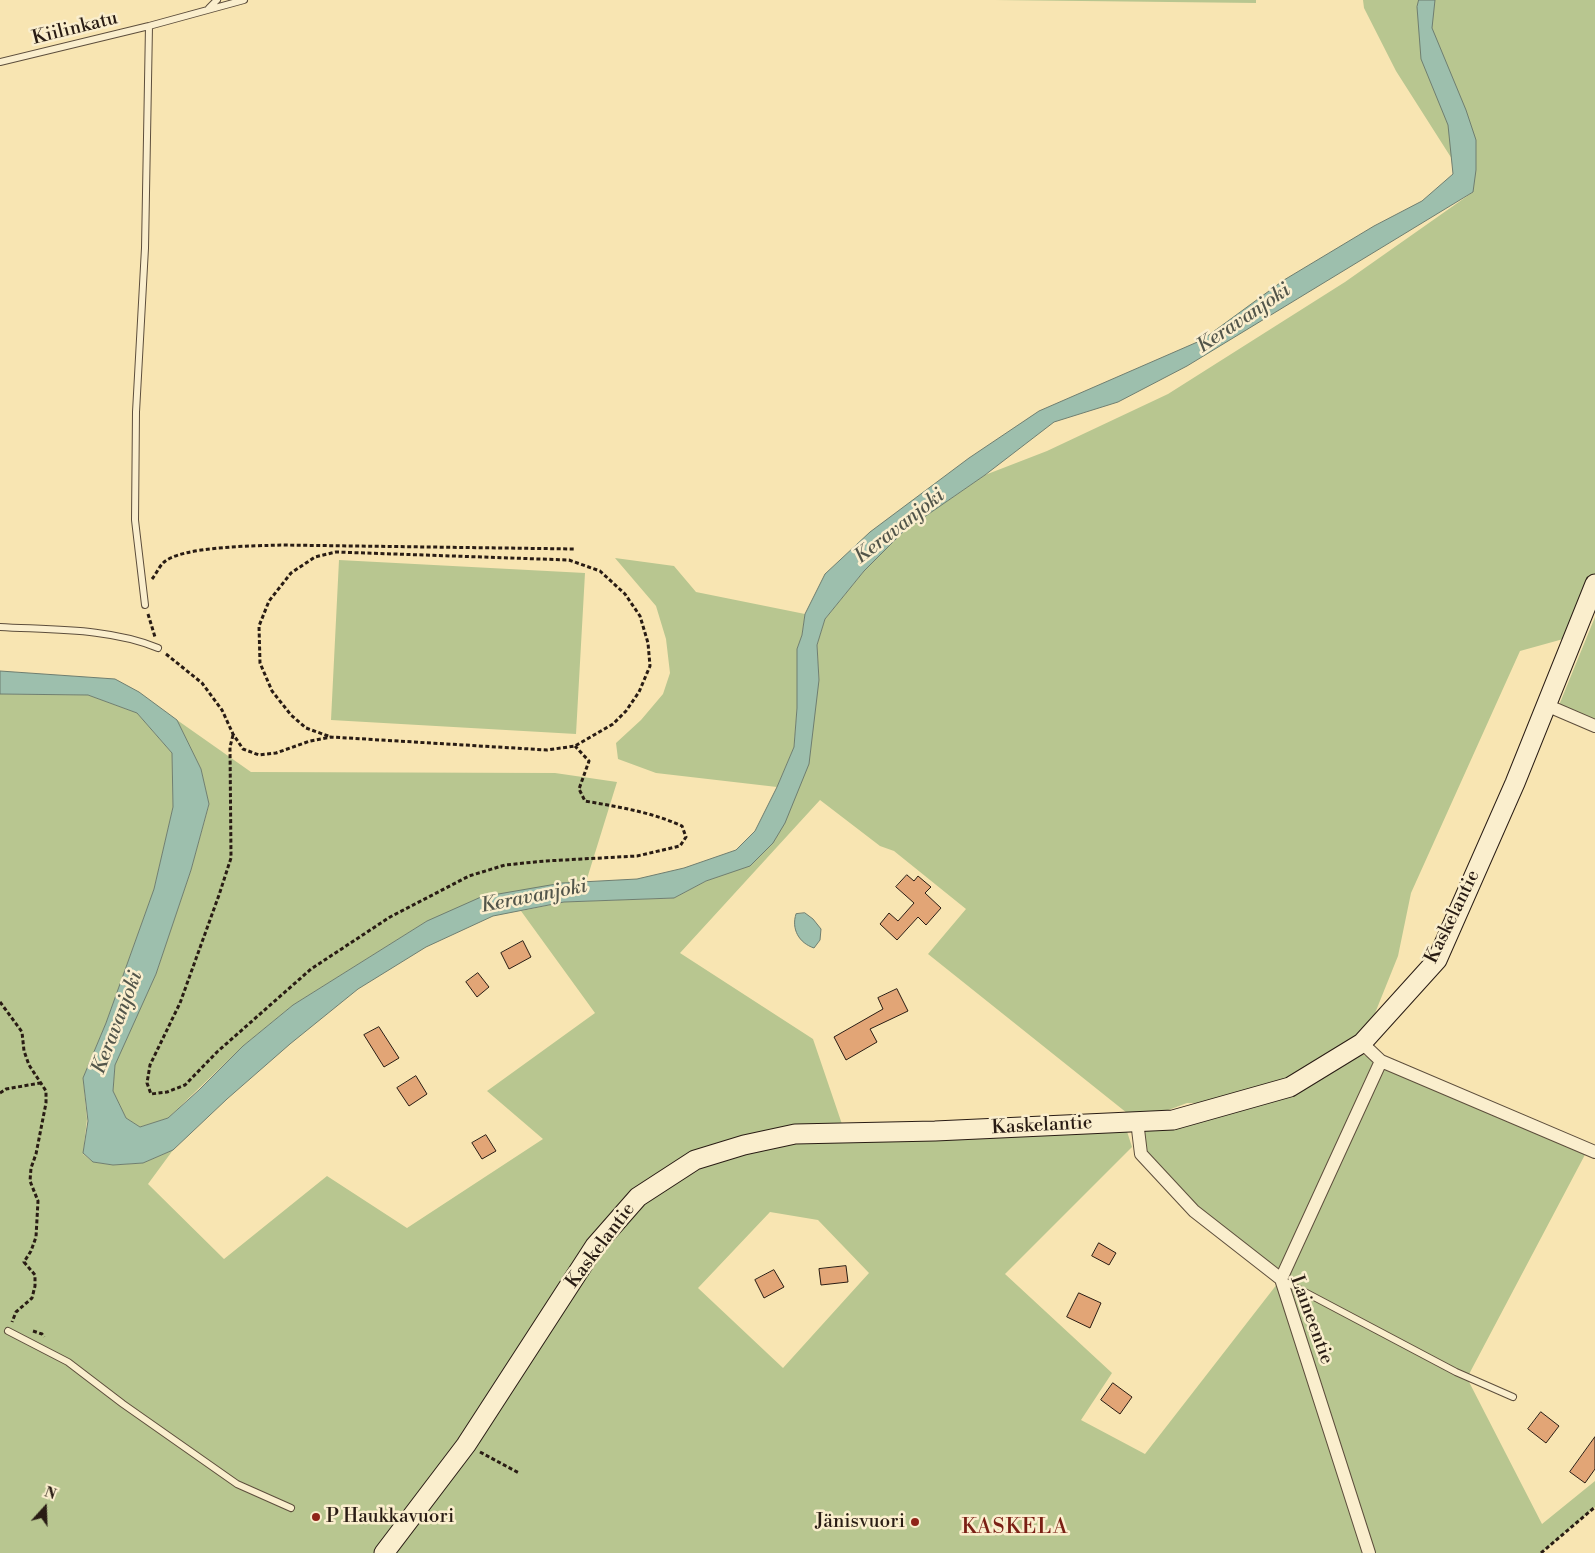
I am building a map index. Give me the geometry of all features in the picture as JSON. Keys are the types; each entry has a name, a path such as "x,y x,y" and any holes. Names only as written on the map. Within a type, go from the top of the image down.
{"street":[{"name":"Kaskelantie","path":"384,1553 466,1445 595,1246 638,1197 695,1160 744,1145 795,1134 935,1131 1174,1120 1290,1087 1362,1044 1437,960 1515,784 1595,584"},
{"path":"1546,705 1595,726"},
{"path":"1362,1044 1380,1061 1595,1152"},
{"path":"1281,1279 1380,1061"},
{"name":"Laineentie","path":"1137,1121 1141,1154 1194,1212 1281,1279 1369,1553"}],"lane":[{"path":"206,10 217,0"},
{"name":"Kiilinkatu","path":"0,62 149,26 244,0"},
{"path":"145,605 135,520 136,412 145,248 149,26"},
{"path":"0,627 64,630 122,637 144,642 158,648"},
{"path":"1281,1279 1456,1372 1513,1397"},
{"path":"8,1331 68,1362 123,1404 238,1484 291,1508"}],"path":[{"path":"331,737 306,728 291,715 272,691 260,663 259,626 269,601 291,573 315,558 336,552 569,560 600,571 625,594 640,616 648,643 650,666 639,692 626,711 613,724 575,746 547,750 331,737 310,741 276,753 259,755 243,749 233,734 222,710 202,683 158,648 145,605 150,582 164,562 185,552 281,545 576,549"},
{"path":"233,734 230,747 230,858 219,895 180,1003 150,1064 148,1083 151,1094 167,1092 186,1085 217,1052 311,969 390,917 470,876 505,865 637,856 680,846 686,837 682,826 661,816 585,801 579,789 589,761 575,746"},
{"path":"0,1002 22,1032 24,1051 29,1065 46,1091 46,1103 36,1154 31,1168 30,1181 38,1201 36,1238 24,1262 35,1275 35,1286 32,1298 16,1312 8,1331"},
{"path":"0,1093 6,1089 40,1083"},
{"path":"466,1445 519,1473"},
{"path":"1541,1553 1595,1507"}],"green space":[{"path":"995,0 1256,0 1256,3"},
{"path":"1363,0 1595,0 1595,584 1574,636 1520,651 1411,893 1398,956 1359,1053 1588,1149 1467,1378 1542,1524 1595,1481 1595,1507 1541,1553 0,1553 0,694 88,695 137,713 172,753 173,807 154,889 106,1023 83,1078 87,1119 83,1154 93,1162 113,1165 143,1163 173,1150 148,1184 224,1259 327,1176 407,1228 543,1139 487,1091 595,1013 521,911 564,902 674,898 706,881 750,865 819,680 817,645 825,619 864,571 904,531 985,475 1047,451 1168,394 1345,282 1473,192 1396,71 1364,8","holes":["820,800 880,846 894,851 966,909 928,954 1137,1121 1141,1154 1194,1211 1281,1279 1145,1454 1081,1420 1112,1373 1005,1274 1132,1147 1124,1122 845,1133 813,1039 680,953","1187,1103 1232,1103 1139,1121","770,1212 818,1220 869,1273 783,1368 698,1288"]},
{"path":"615,558 674,566 696,592 805,614 802,635 797,649 797,708 794,747 777,787 656,773 618,759 616,743 641,720 663,694 670,673 666,639 656,606"},
{"path":"339,560 585,573 576,734 331,720"},
{"path":"1595,617 1595,726 1557,710"},
{"path":"177,720 251,772 555,773 617,782 586,882 562,883 427,921 293,1005 243,1046 168,1118 140,1127 126,1118 113,1091 115,1064 156,974 191,870 209,805 201,769"}],"water":[{"name":"Keravanjoki","path":"1419,0 1435,0 1432,28 1466,110 1476,140 1476,170 1473,192 1187,366 1118,402 1054,422 985,475 904,531 864,571 825,619 817,645 819,680 809,764 785,823 773,843 750,866 706,881 674,898 564,902 493,916 426,947 358,989 290,1044 227,1099 173,1150 143,1163 113,1165 93,1162 83,1153 88,1121 83,1078 106,1023 154,889 173,807 172,753 137,713 88,695 0,694 0,671 115,679 139,692 177,720 201,769 209,804 191,870 156,974 115,1065 113,1091 126,1118 140,1127 168,1118 243,1046 293,1005 427,921 481,897 562,883 637,879 684,868 736,850 755,831 794,747 797,708 797,649 802,635 805,614 825,574 870,532 969,458 1039,411 1202,340 1284,280 1374,226 1422,201 1453,174 1448,125 1421,59 1417,7"},
{"path":"805,913 821,929 820,940 814,948 800,939 796,930 796,914"}],"building":[{"path":"907,875 914,881 918,876 931,887 925,893 941,908 926,925 918,917 897,940 880,924 889,913 898,921 914,903 896,887"},
{"path":"523,941 531,957 509,969 501,953"},
{"path":"478,973 489,987 477,997 466,982"},
{"path":"897,989 908,1011 870,1029 877,1042 846,1060 834,1037 883,1009 878,998"},
{"path":"379,1027 399,1058 384,1067 364,1035"},
{"path":"416,1076 427,1094 409,1106 397,1088"},
{"path":"486,1135 496,1151 482,1159 472,1143"},
{"path":"1099,1243 1116,1253 1109,1265 1092,1256"},
{"path":"846,1266 848,1282 821,1285 819,1269"},
{"path":"774,1270 784,1287 764,1298 755,1280"},
{"path":"1079,1293 1101,1303 1090,1328 1067,1317"},
{"path":"1113,1383 1132,1397 1120,1414 1101,1400"},
{"path":"1541,1412 1559,1426 1546,1443 1528,1429"},
{"path":"1595,1437 1595,1469 1585,1483 1570,1472"}],"place":[{"name":"P Haukkavuori","path":"316,1517"},
{"name":"Jänisvuori","path":"915,1522"}],"district":[{"name":"KASKELA","path":"1015,1528"}]}
